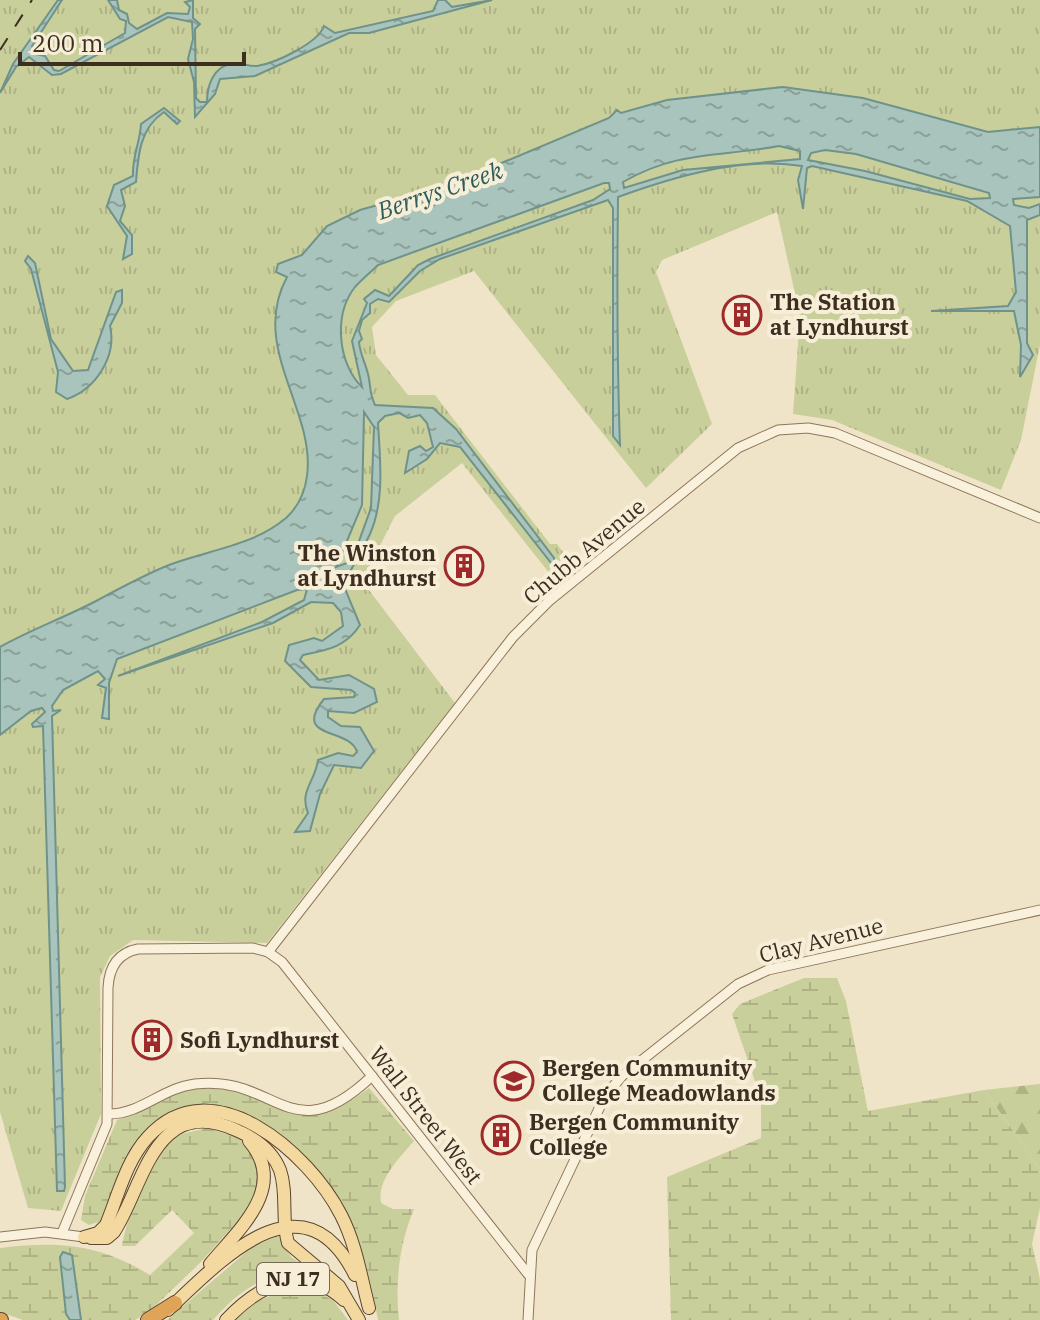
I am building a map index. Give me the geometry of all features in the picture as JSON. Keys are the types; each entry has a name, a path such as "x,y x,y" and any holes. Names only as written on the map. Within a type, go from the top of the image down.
{"highway":[{"path":"148,1320 180,1298"}],"main road":[{"path":"84,1237 104,1228 137,1151 157,1129 190,1113 226,1113 272,1136 300,1159 320,1182 347,1229 371,1314"},
{"path":"84,1237 102,1239 114,1232 148,1157 164,1138 198,1124 230,1127 260,1144 278,1165 290,1247 339,1286 358,1320"},
{"path":"180,1298 252,1214 263,1191 264,1175 258,1154 248,1139 230,1127"},
{"name":"NJ 17","path":"157,1320 254,1237 285,1227 315,1232 338,1247 353,1270 371,1314"},
{"name":"NJ 17","path":"226,1320 255,1293 291,1279 328,1288 344,1300 358,1320"}],"street":[{"name":"Chubb Avenue","path":"268,952 513,637 549,601 749,441 793,428 835,433 1040,518"},
{"name":"Clay Avenue","path":"528,1274 537,1240 613,1085 738,984 783,965 1040,910"},
{"path":"62,1233 104,1135 109,1114 109,983 118,958 129,951 147,948 248,948 268,952"},
{"name":"Wall Street West","path":"268,952 282,962 528,1274"},
{"path":"109,1114 130,1112 163,1092 193,1079 229,1085 295,1108 315,1111 344,1101 372,1076"},
{"path":"0,1237 62,1233 84,1237"},
{"path":"528,1274 528,1320"}],"green space":[{"path":"0,0 1040,0 1040,345 1021,440 1001,490 832,420 793,414 800,316 777,212 662,260 656,272 712,424 646,488 474,271 396,301 372,327 376,355 408,395 435,395 550,544 557,544 573,566 554,579 462,463 395,516 362,581 455,703 267,943 133,940 110,956 100,977 101,1114 61,1211 28,1208 0,1112"},
{"path":"804,978 837,978 846,1001 868,1111 984,1090 1040,1169 1040,1208 1032,1244 1040,1279 1040,1320 671,1320 667,1177 761,1138 761,1099 732,1014 740,1004"},
{"path":"1040,1084 1040,1169 984,1090"},
{"path":"369,1088 414,1141 390,1170 381,1194 381,1203 393,1209 414,1209 399,1264 399,1320 378,1320 367,1269 349,1220 315,1170 292,1146 266,1126 238,1111 210,1105 180,1108 152,1125 129,1156 101,1221 89,1225 81,1220 85,1196 117,1120 165,1098 196,1089 223,1090 299,1114 319,1113 342,1105"},
{"path":"207,1128 239,1138 253,1156 261,1177 255,1202 200,1263 151,1310 135,1320 23,1320 0,1312 0,1248 41,1245 78,1247 113,1257 150,1275 194,1233 172,1210 135,1246 122,1246 140,1185 165,1144 176,1136"},
{"path":"278,1236 291,1257 316,1274 285,1274 258,1282 235,1298 213,1320 167,1320 252,1247"},
{"path":"309,1288 333,1300 348,1320 234,1320 268,1296"}],"water":[{"path":"58,0 62,0 32,46 35,54 45,56 54,70 59,71 125,33 126,21 120,19 108,0 117,0 119,10 127,14 129,23 137,29 167,13 188,14 190,7 185,2 193,0 193,18 200,24 195,29 196,98 207,102 210,84 225,65 257,66 275,61 314,39 324,26 335,33 433,11 438,0 445,0 452,7 492,0 369,33 349,33 255,76 220,79 215,94 195,117 194,82 188,59 193,39 192,22 168,17 61,74 52,75 29,57 16,67 0,93 13,64"},
{"name":"Berrys Creek","path":"783,87 863,98 988,132 1040,127 1040,197 1013,199 1014,205 1029,208 1040,204 1040,215 1027,220 1027,343 1033,355 1020,377 1021,345 1014,311 931,311 1008,306 1016,292 1010,226 967,201 812,166 807,168 803,209 798,180 802,166 779,164 708,170 618,197 620,445 613,436 613,208 608,200 440,259 420,271 389,302 378,299 370,304 370,313 362,320 359,331 362,339 359,342 375,405 433,408 456,429 554,558 555,568 460,447 440,443 427,459 405,473 409,451 420,446 426,451 433,447 427,423 420,415 408,418 399,413 385,416 378,423 380,479 375,521 343,584 360,625 342,643 303,655 300,660 319,680 349,675 374,689 377,702 354,713 328,711 328,717 341,726 360,727 374,751 361,768 334,765 320,794 310,831 295,832 308,813 306,792 318,760 338,753 353,756 357,752 352,744 318,727 314,721 316,712 324,699 354,697 355,693 351,690 311,687 285,661 289,645 314,638 322,641 343,626 341,612 333,603 311,602 273,623 118,676 262,622 304,600 307,589 297,590 117,659 109,683 109,719 102,718 106,688 98,685 105,679 98,671 63,690 52,706 53,711 61,710 52,716 65,1187 64,1191 57,1191 43,726 33,727 32,724 45,712 42,708 31,711 0,735 0,647 160,569 259,535 286,518 294,509 306,482 307,451 279,353 275,328 277,303 287,277 276,272 278,264 302,255 327,226 360,210 449,185 609,118 617,110 621,113 667,100","holes":["779,146 800,151 800,159 683,170 624,188 623,182 662,164","825,150 856,154 989,193 990,198 970,199 865,171 808,160 811,153","604,183 609,183 610,189 593,200 430,259 418,265 389,296 375,290 364,299 367,303 352,341 362,387 343,353 341,325 348,298 378,265","364,412 374,427 371,508 355,552 347,563 336,567 362,505"]},
{"path":"164,108 180,121 177,124 164,112 156,118 142,143 136,182 121,190 125,206 120,221 132,235 132,254 123,259 127,236 107,206 114,185 133,176 141,124"},
{"path":"28,256 35,263 51,339 73,371 88,370 116,292 122,290 122,303 110,326 110,349 102,370 87,388 67,399 56,392 58,372 31,269 25,261"},
{"path":"63,1252 72,1255 81,1320 70,1320 66,1314 60,1257"}],"railway":[{"path":"0,50 32,0"}],"place":[{"name":"The Station at Lyndhurst","path":"742,315"},
{"name":"The Winston at Lyndhurst","path":"464,566"},
{"name":"Sofi Lyndhurst","path":"152,1040"},
{"name":"Bergen Community College Meadowlands","path":"514,1081"},
{"name":"Bergen Community College","path":"501,1135"}]}
